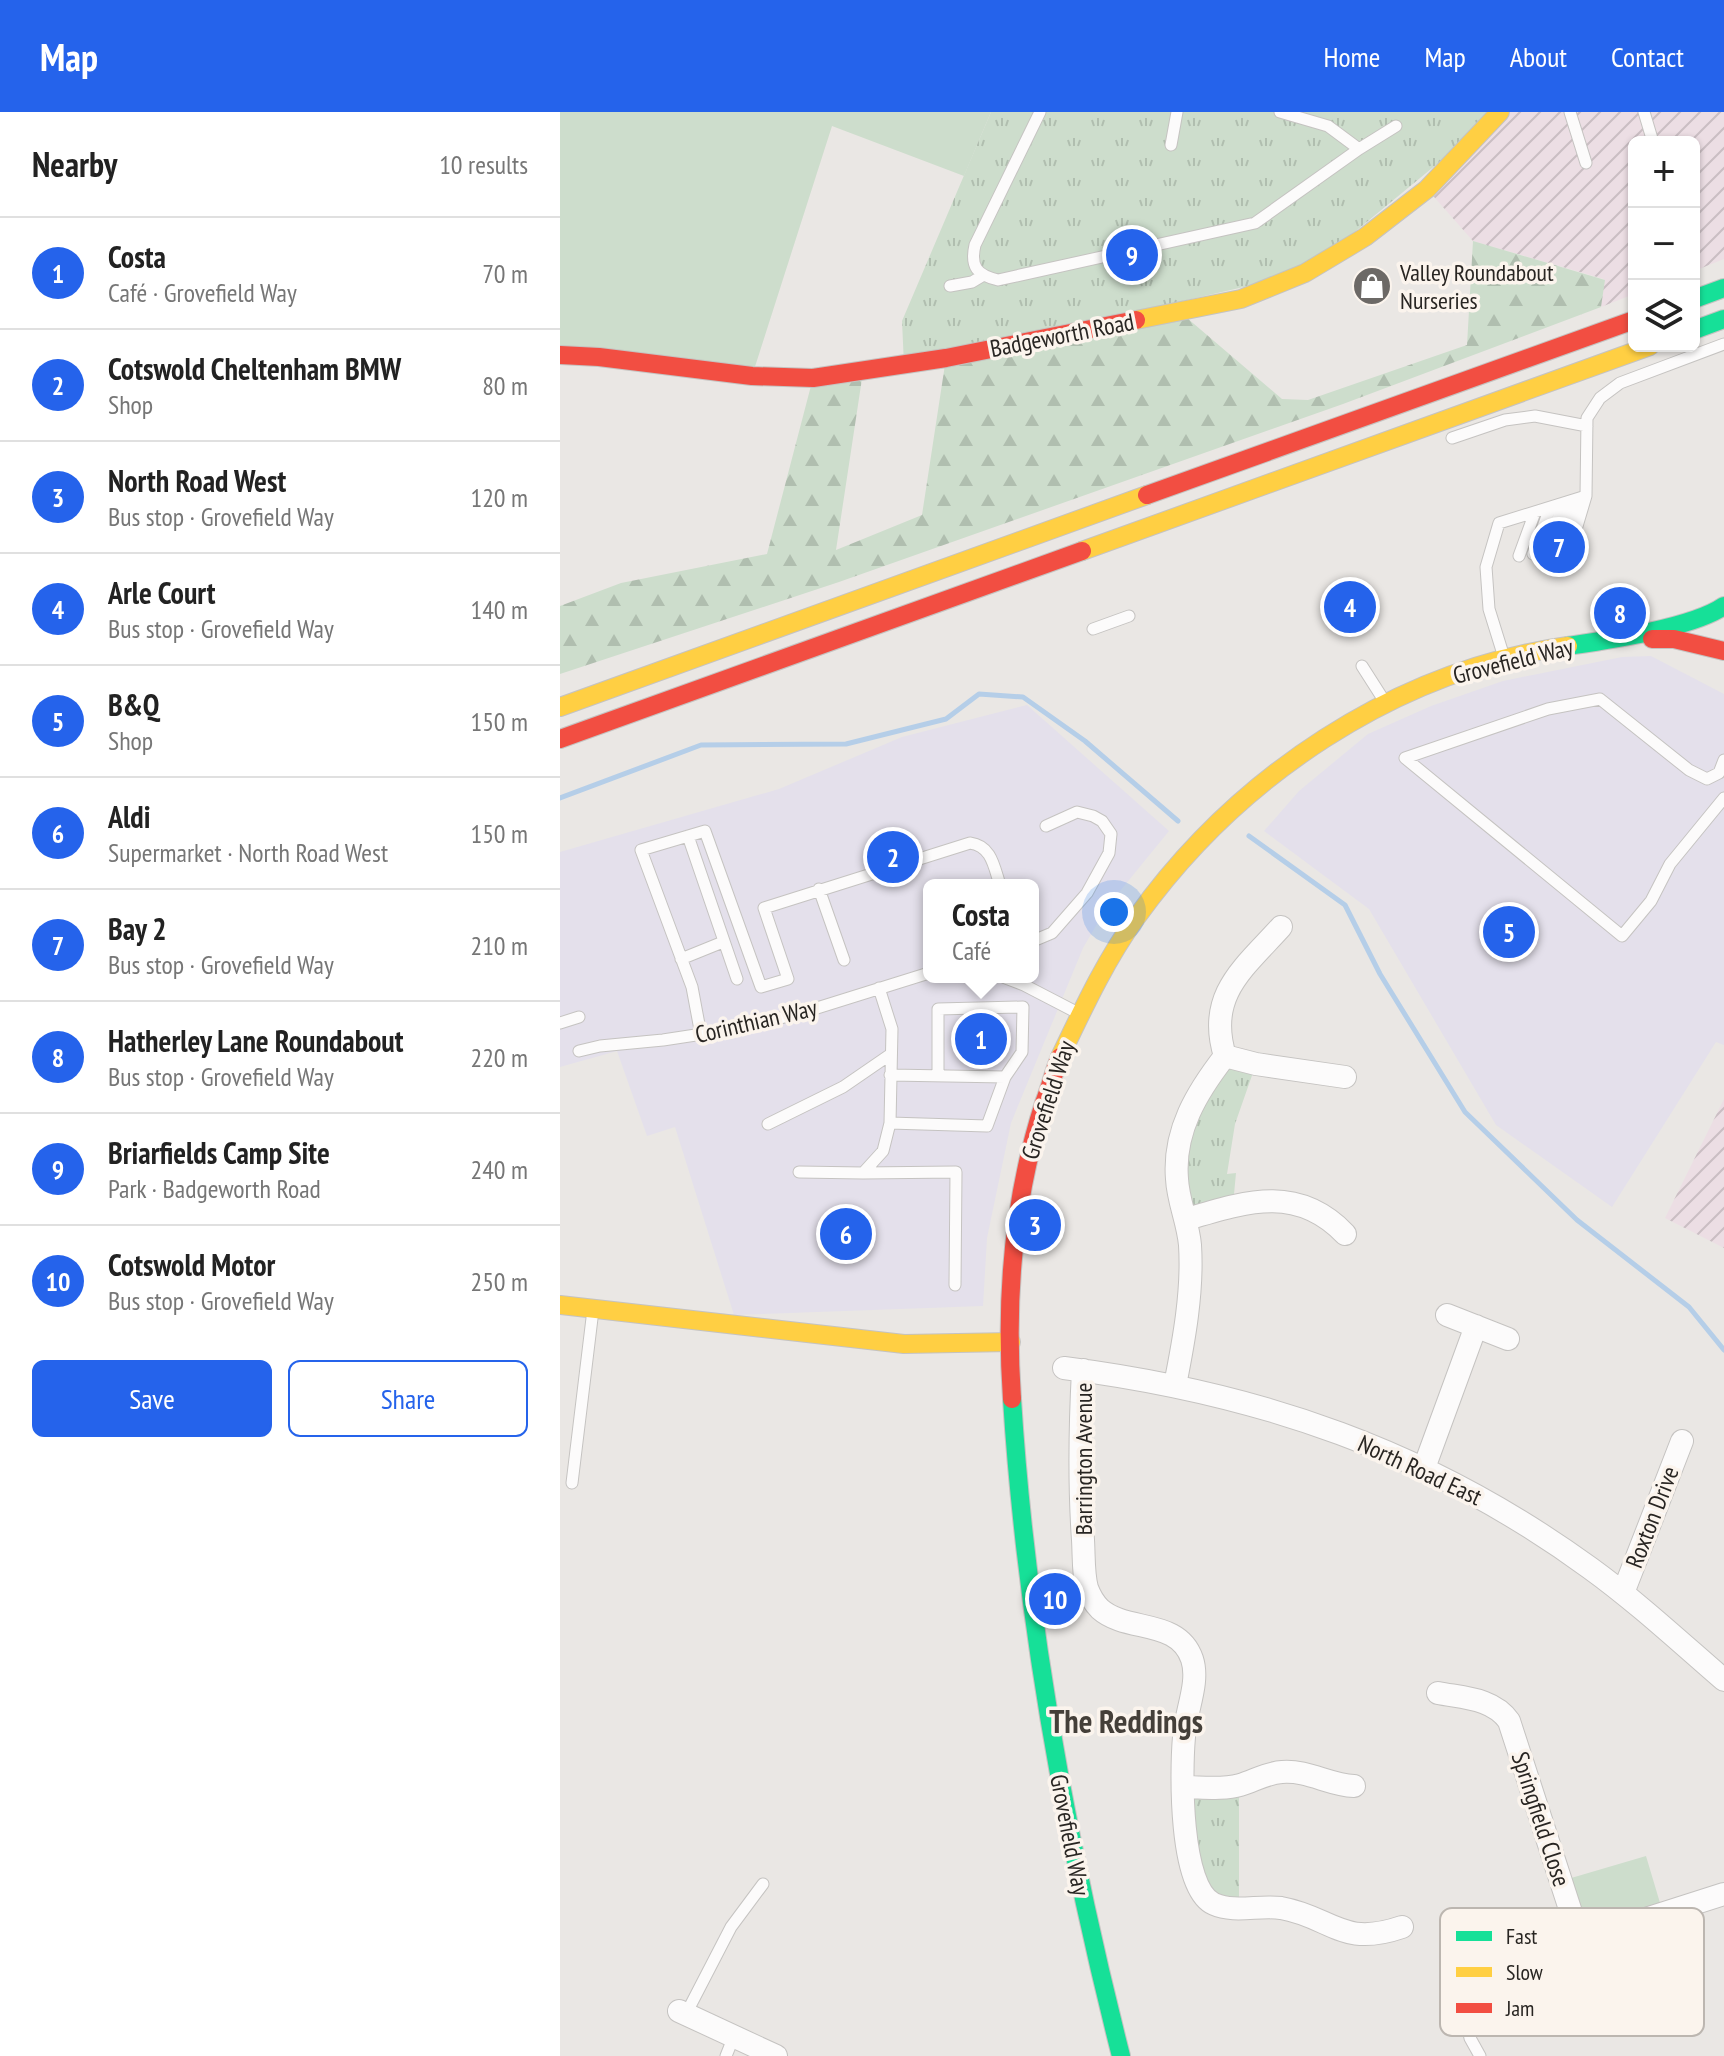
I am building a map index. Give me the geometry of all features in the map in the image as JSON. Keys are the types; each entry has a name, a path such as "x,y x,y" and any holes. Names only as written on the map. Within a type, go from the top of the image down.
{"main road":[{"name":"Badgeworth Road","path":"560,355 752,376 813,378 946,358 1241,299 1305,273 1365,237 1427,189 1500,112"},
{"path":"1700,297 1724,288"},
{"path":"1700,328 1724,319"},
{"path":"560,707 1628,322"},
{"path":"560,739 1633,352"},
{"name":"Grovefield Way","path":"1121,2056 1083,1903 1043,1690 1023,1527 1011,1342 1014,1239 1024,1171 1049,1084 1079,1013 1106,962 1154,891 1211,827 1287,762 1347,723 1422,686 1504,658 1617,638 1711,615 1724,606"},
{"path":"1723,630 1724,651"},
{"name":"Grovefield Way","path":"1617,638 1674,639 1724,651"},
{"path":"560,1305 904,1344 1011,1342"}],"street":[{"path":"1225,1056 1219,1014 1229,986 1281,927"},
{"path":"1225,1056 1256,1064 1345,1077"},
{"path":"1175,1385 1189,1279 1187,1219 1177,1181 1176,1156 1193,1102 1225,1056"},
{"path":"1187,1219 1259,1200 1279,1201 1332,1221 1345,1234"},
{"path":"1447,1315 1508,1339"},
{"path":"1424,1468 1476,1326"},
{"name":"North Road East","path":"1074,1369 1175,1385 1239,1400 1315,1423 1424,1468 1526,1524 1623,1593 1724,1680"},
{"name":"Barrington Avenue","path":"1074,1369 1086,1585 1095,1603 1108,1615 1174,1635 1192,1660 1194,1676 1184,1736 1184,1826 1188,1855 1197,1883 1210,1902 1222,1907 1281,1908 1349,1933 1377,1933 1402,1927"},
{"name":"Roxton Drive","path":"1623,1593 1682,1441"},
{"name":"Springfield Close","path":"1438,1693 1486,1702 1498,1708 1509,1721 1570,1908"},
{"path":"1184,1787 1239,1786 1267,1774 1281,1772 1304,1773 1340,1786 1354,1786"},
{"path":"1680,1908 1724,1894"},
{"path":"683,2013 730,2046 776,2056"}],"lane":[{"path":"1040,112 975,245 972,258 982,276 998,280 1255,223 1396,126"},
{"path":"1171,145 1177,112"},
{"path":"1280,112 1328,126 1359,149"},
{"path":"1570,112 1586,163"},
{"path":"1644,112 1651,136"},
{"path":"950,286 972,282 982,276"},
{"path":"1563,504 1559,547 1581,498 1587,418 1600,398 1620,383 1724,344"},
{"path":"1439,442 1505,420 1535,416 1587,426"},
{"path":"1110,540 1292,489"},
{"path":"1504,658 1489,609 1486,567 1499,523 1581,498"},
{"path":"1533,554 1550,508"},
{"path":"1519,556 1535,512"},
{"path":"1093,629 1129,616"},
{"path":"1362,666 1385,703"},
{"path":"1724,760 1719,773 1707,779 1689,770 1600,699 1548,709 1405,758 1622,936 1651,901 1670,864 1724,798"},
{"path":"1039,938 1052,933 1087,893 1109,853 1111,834 1102,821 1077,812 1046,826"},
{"path":"701,1035 692,987 641,850 705,831 761,987 788,979 764,908 970,843 980,845 988,852 998,879"},
{"path":"688,836 737,979"},
{"path":"819,889 844,960"},
{"path":"681,959 723,942"},
{"name":"Corinthian Way","path":"579,1051 701,1035 768,1022 923,975"},
{"path":"1019,983 1079,1013"},
{"path":"863,1173 883,1151 890,1123 892,1029 879,988"},
{"path":"890,1123 987,1126 1005,1077 1022,1052 1023,1007 938,1009 938,1075"},
{"path":"560,1023 579,1017"},
{"path":"768,1124 843,1087 891,1054"},
{"path":"890,1075 1005,1077"},
{"path":"799,1172 956,1172 955,1285"},
{"path":"572,1483 593,1310"},
{"path":"683,2013 731,1927 763,1884"},
{"path":"1470,2036 1480,2056"}],"shaded area":[{"path":"1500,112 1724,112 1724,259 1700,269 1700,136 1628,136 1628,296 1601,307 1604,279 1473,241 1427,189"},
{"path":"1651,656 1724,694 1724,1045 1716,1042 1612,1207 1496,1125 1369,909 1264,831 1299,791 1368,734 1431,706 1503,681 1622,657"},
{"path":"1027,705 1169,831 1107,907 1083,948 1011,1123 987,1238 983,1306 734,1315 675,1127 647,1136 617,1051 560,1067 560,852 779,789 902,737"},
{"path":"1724,1099 1724,1248 1665,1218"}],"green space":[{"path":"560,112 991,112 964,176 832,126 752,376 560,355"},
{"path":"991,112 1500,112 1305,273 904,365 902,321"},
{"path":"1473,241 1605,280 1601,307 1343,404 839,582 560,674 560,606 621,583 767,554 813,378 863,372 836,550 922,515 946,358 1180,312 1282,399 1308,400 1467,345"},
{"path":"1225,1056 1256,1064 1235,1124 1227,1174 1236,1173 1233,1205 1183,1207 1176,1156"},
{"path":"1239,1786 1239,1908 1210,1902 1184,1787"},
{"path":"1646,1856 1662,1908 1570,1908 1561,1881"}],"waterway":[{"path":"560,798 701,745 846,744 946,719 979,694 1023,697 1085,741 1178,821"},
{"path":"1249,836 1345,905 1380,974 1465,1112 1577,1220 1689,1307 1724,1350"}],"traffic: fast":[{"path":"1700,297 1724,288"},
{"path":"1700,328 1724,319"},
{"path":"1568,646 1671,627 1724,606"},
{"path":"1012,1399 1027,1565 1051,1730 1083,1893 1121,2056"}],"traffic: slow":[{"path":"1136,320 1241,299 1305,273 1365,237 1427,189 1500,112"},
{"path":"1082,551 1633,352"},
{"path":"560,707 1147,495"},
{"path":"1060,1057 1104,968 1136,918 1176,867 1222,819 1271,776 1325,738 1382,705 1442,679 1504,659 1568,646"},
{"path":"560,1305 904,1344 1011,1342"}],"traffic: jam":[{"path":"560,355 752,376 813,378 946,358 1136,320"},
{"path":"1147,495 1628,322"},
{"path":"560,739 1082,551"},
{"path":"1652,639 1674,639 1724,651"},
{"path":"1012,1399 1011,1287 1018,1212 1033,1139 1060,1057"}],"place":[{"name":"Briarfields Camp Site","path":"1132,255"},
{"name":"Valley Roundabout Nurseries","path":"1372,286"},
{"name":"Bay 2","path":"1559,547"},
{"name":"Arle Court","path":"1350,607"},
{"name":"Hatherley Lane Roundabout","path":"1620,613"},
{"name":"Cotswold Cheltenham BMW","path":"893,857"},
{"name":"B&Q","path":"1509,932"},
{"name":"Costa","path":"981,1039"},
{"name":"North Road West","path":"1035,1225"},
{"name":"Aldi","path":"846,1234"},
{"name":"Cotswold Motor","path":"1055,1599"}],"district":[{"name":"The Reddings","path":"1126,1721"}]}
